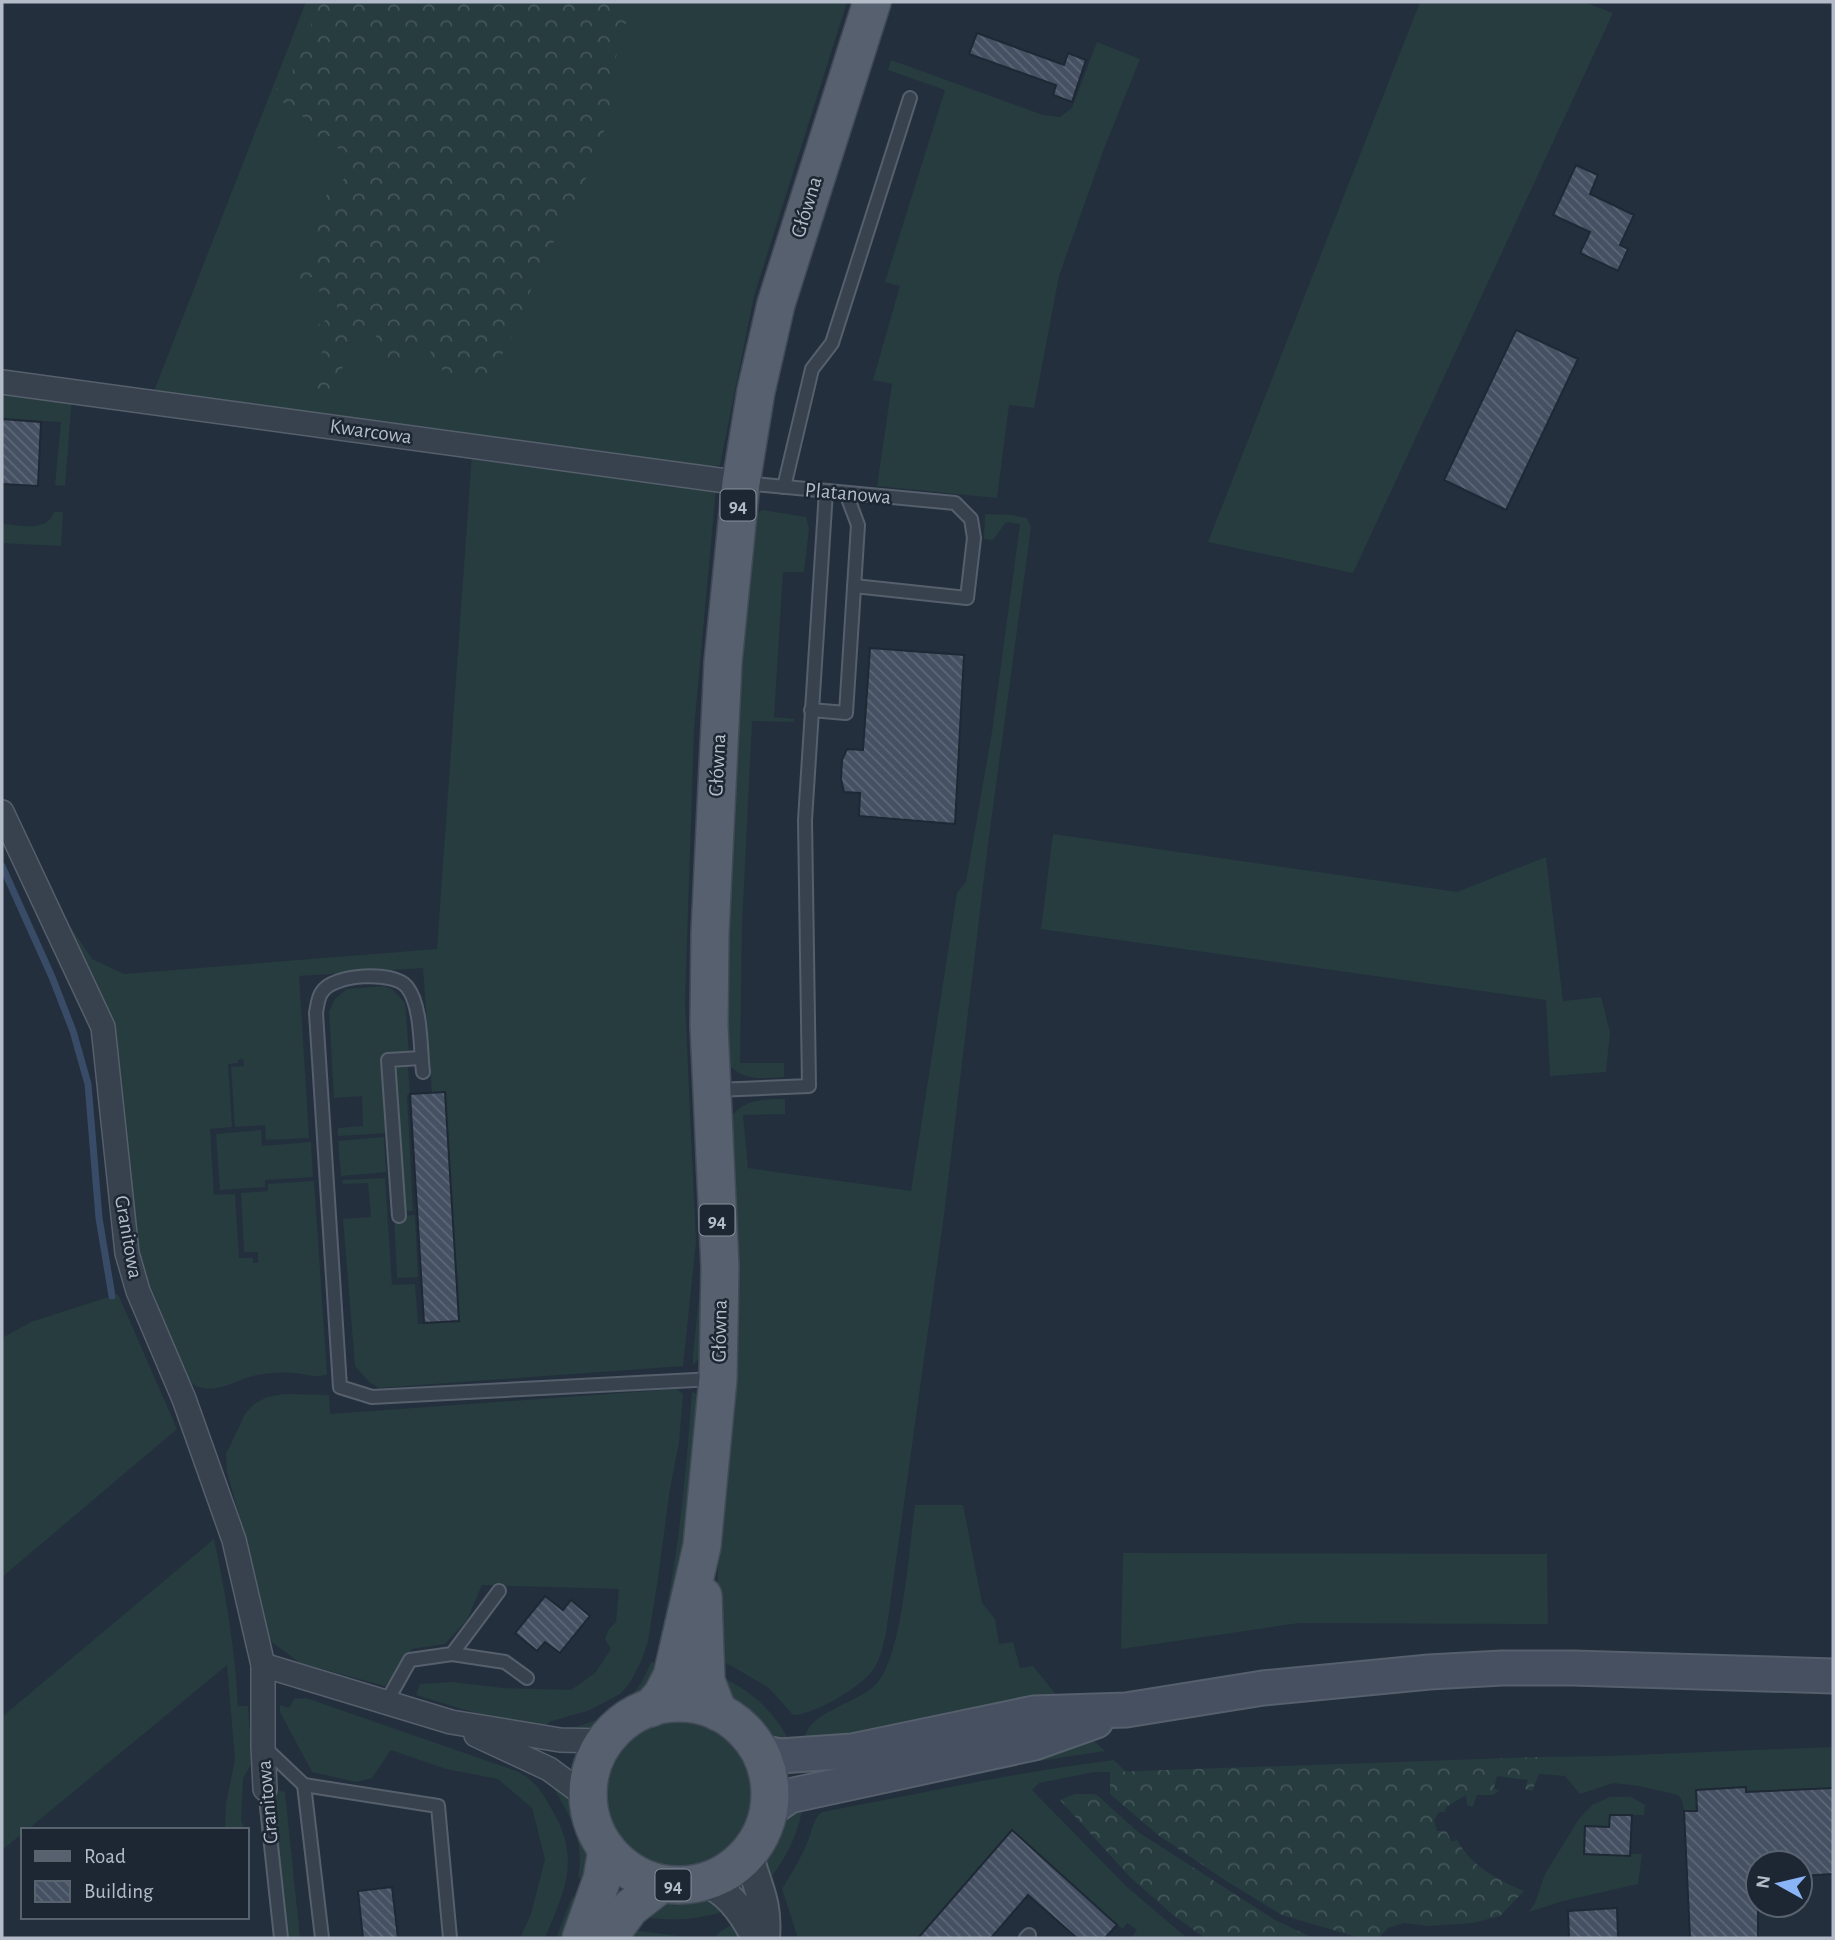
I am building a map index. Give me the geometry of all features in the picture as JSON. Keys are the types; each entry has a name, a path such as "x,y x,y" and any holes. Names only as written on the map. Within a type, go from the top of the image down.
{"main road":[{"name":"Główna","path":"718,1712 706,1681 702,1546 718,1379 720,1267 709,1026 713,846 723,662 741,483 756,391 776,304 872,2"},
{"name":"Główna","path":"651,1708 672,1676 702,1546"},
{"path":"760,1752 780,1756 852,1751 1034,1713 1126,1710 1263,1688 1429,1672 1573,1668 1833,1676"},
{"name":"94","path":"685,1703 718,1712 744,1730 760,1752 766,1772 769,1810 762,1830 748,1853 730,1870 705,1882 677,1886 661,1884 631,1872 607,1850 597,1833 587,1797 596,1757 618,1727 651,1708 685,1703"},
{"path":"769,1810 789,1796 1034,1743 1126,1710"},
{"path":"580,1938 602,1879 607,1850"},
{"name":"94","path":"608,1938 630,1908 661,1884"}],"street":[{"name":"Kwarcowa","path":"2,382 741,483"},
{"name":"Granitowa","path":"2,812 103,1027 127,1253 138,1291 184,1399 234,1540 263,1665 262,1746 265,1789"},
{"path":"263,1665 452,1722 549,1769 587,1797"},
{"path":"452,1722 559,1740 606,1741"},
{"path":"748,1853 764,1898 767,1917 765,1938"},
{"path":"705,1882 725,1894 756,1938"}],"lane":[{"path":"785,487 813,369 832,343 910,98"},
{"name":"Platanowa","path":"741,483 955,503 971,519 974,538 967,597 854,586"},
{"path":"711,1090 809,1086 804,820 825,491"},
{"path":"811,710 846,713 858,525 846,493"},
{"path":"422,1072 416,1000 405,984 387,976 336,979 322,992 316,1013 340,1387 372,1397 718,1379"},
{"path":"399,1216 388,1060 421,1058"},
{"path":"452,1654 499,1591"},
{"path":"387,1701 410,1660 452,1654 505,1662 527,1678"},
{"path":"262,1746 304,1785 438,1806 450,1938"},
{"path":"304,1785 322,1938"},
{"name":"Granitowa","path":"265,1789 281,1938"}],"green space":[{"path":"306,2 847,2 754,296 720,465 709,468 154,391"},
{"path":"313,2 634,2 617,50 616,81 599,152 539,268 490,385 474,392 468,381 471,366 459,370 449,390 443,381 442,366 435,374 430,350 424,349 402,368 374,362 369,348 378,333 371,327 362,327 340,349 342,372 335,395 327,397 315,388 312,373 323,350 318,325 338,312 336,299 328,304 320,293 315,276 300,281 293,253 307,254 318,246 307,240 306,228 327,195 344,179 348,164 363,156 370,145 362,143 351,154 340,151 329,136 316,137 303,133 309,122 289,104 275,101 276,89 293,75 295,46 310,37"},
{"path":"1420,2 1584,2 1613,13 1353,573 1208,542"},
{"path":"1097,42 1140,59 1105,146 1059,276 1034,408 1009,405 997,498 877,486 892,384 873,380 900,286 885,282 945,90 888,70 891,60 1043,115 1060,117 1072,108"},
{"path":"2,388 72,398 65,486 55,485 61,422 2,419"},
{"path":"472,453 716,488 694,730 685,1002 696,1242 683,1366 379,1388 369,1382 355,1366 343,1219 371,1217 368,1183 343,1184 342,1180 385,1178 392,1285 415,1284 418,1324 459,1320 445,1093 432,1093 423,968 299,976 309,1138 266,1140 265,1125 235,1127 231,1067 244,1066 243,1059 238,1060 238,1063 228,1064 232,1127 210,1129 214,1195 235,1194 239,1258 253,1258 253,1263 258,1263 258,1252 244,1252 241,1193 268,1191 268,1184 314,1181 327,1374 267,1374 221,1387 199,1387 192,1383 185,1372 138,1256 118,1050 68,923 92,959 124,974 437,949"},
{"path":"763,510 806,517 809,529 804,572 783,572 774,717 794,719 794,722 752,721 742,926 740,1063 784,1063 784,1077 760,1078 740,1073 726,1063 725,987 740,661 754,519 758,512"},
{"path":"54,512 63,512 61,546 2,543 2,524 39,525 50,519"},
{"path":"985,514 1027,518 1031,527 988,844 944,1215 886,1633 878,1661 867,1677 848,1692 824,1705 793,1715 769,1688 716,1660 728,1121 746,1104 760,1100 785,1099 785,1114 743,1115 748,1168 911,1191 957,893 966,882 992,732 1020,524 1006,522 993,540 984,539"},
{"path":"1053,834 1457,892 1546,857 1563,1001 1601,997 1610,1032 1606,1072 1550,1076 1546,1000 1041,929"},
{"path":"384,986 392,989 405,1003 409,1053 383,1055 388,1133 338,1136 338,1128 363,1126 362,1096 334,1098 329,1012 335,999 347,989"},
{"path":"395,1066 408,1066 413,1211 403,1211"},
{"path":"261,1130 262,1146 311,1142 313,1177 265,1180 265,1187 220,1190 216,1134"},
{"path":"384,1137 386,1172 341,1176 338,1141"},
{"path":"415,1215 418,1277 397,1278 394,1216"},
{"path":"704,1251 703,1354 693,1365 693,1354"},
{"path":"118,1294 177,1429 2,1577 2,1338 31,1322"},
{"path":"677,1389 683,1394 679,1442 648,1641 641,1662 620,1694 590,1710 549,1722 545,1728 475,1713 416,1695 420,1684 452,1682 503,1688 571,1690 595,1673 611,1649 605,1639 616,1622 619,1589 482,1585 467,1620 445,1644 412,1649 385,1686 300,1663 273,1643 265,1631 252,1562 227,1472 226,1454 245,1414 254,1404 267,1397 284,1394 329,1395 330,1414"},
{"path":"692,1391 700,1396 673,1651 658,1647 680,1520"},
{"path":"915,1505 963,1505 982,1603 995,1619 999,1644 1013,1642 1020,1668 1033,1666 1062,1702 878,1737 805,1739 808,1729 815,1721 870,1689 887,1667 904,1598"},
{"path":"214,1539 229,1622 238,1706 248,1706 252,1763 243,1778 241,1820 244,1828 225,1828 226,1803 235,1760 227,1665 29,1828 21,1828 21,1835 2,1850 2,1717"},
{"path":"1123,1553 1547,1554 1548,1624 1299,1623 1121,1649"},
{"path":"651,1662 670,1667 642,1702 620,1714 604,1728 591,1732 565,1730 594,1721 618,1708 637,1689"},
{"path":"717,1675 761,1703 792,1746 763,1737 727,1704"},
{"path":"306,1698 519,1772 534,1783 560,1826 568,1858 564,1888 545,1938 520,1938 531,1914 545,1859 532,1808 498,1779 446,1769 391,1750 372,1778 356,1782 312,1772 280,1712 280,1705 289,1708 294,1699"},
{"path":"677,1718 707,1724 732,1741 749,1766 755,1796 749,1826 732,1851 707,1868 677,1874 647,1868 622,1851 605,1826 599,1796 605,1766 622,1741 647,1724"},
{"path":"1089,1736 1105,1751 992,1768"},
{"path":"1833,1747 1833,1788 1746,1792 1746,1787 1697,1790 1697,1811 1684,1811 1678,1795 1613,1783 1580,1794 1565,1776 1539,1774 1539,1757"},
{"path":"1539,1757 1539,1774 1532,1791 1525,1789 1528,1780 1497,1776 1494,1788 1499,1791 1493,1795 1477,1795 1472,1807 1467,1805 1466,1795 1446,1807 1445,1812 1439,1812 1434,1820 1437,1831 1446,1831 1452,1842 1457,1840 1477,1865 1524,1891 1500,1916 1472,1923 1429,1926 1404,1923 1388,1928 1378,1938 1360,1938 1282,1915 1158,1835 1110,1794 1110,1772"},
{"path":"1114,1760 1126,1772 1095,1772 1039,1783 1032,1790 1126,1886 1187,1938 1131,1938 1137,1930 1127,1923 1123,1929 1117,1925 1012,1831 918,1938 798,1938 782,1889 802,1855 815,1820 822,1812 1004,1777"},
{"path":"550,1782 572,1795 576,1803 592,1847 594,1889 578,1877 580,1851 574,1827"},
{"path":"278,1790 285,1792 300,1938 288,1938 272,1798"},
{"path":"1075,1794 1096,1794 1138,1832 1275,1920 1313,1938 1205,1938 1173,1915 1131,1878 1060,1800"},
{"path":"1610,1797 1631,1797 1645,1805 1644,1815 1610,1815 1609,1827 1585,1826 1584,1854 1642,1854 1638,1884 1563,1901 1529,1912 1545,1874 1579,1819 1592,1805"},
{"path":"803,1800 802,1812 791,1845 766,1884 762,1856 766,1838 782,1817"},
{"path":"576,1896 587,1904 572,1938 556,1938 572,1897"},
{"path":"669,1898 707,1898 725,1911 683,1919 641,1916"},
{"path":"733,1924 740,1938 716,1938 718,1933"},
{"path":"634,1930 692,1938 618,1938"}],"building":[{"path":"977,33 1064,65 1068,53 1086,60 1072,102 1053,95 1056,85 969,54"},
{"path":"1576,165 1598,175 1590,194 1634,215 1620,245 1628,249 1618,271 1580,253 1590,232 1553,215"},
{"path":"1516,330 1578,359 1506,510 1444,480"},
{"path":"2,419 41,422 38,486 2,484"},
{"path":"870,648 964,655 955,824 859,816 860,793 844,792 841,779 842,760 847,749 863,750"},
{"path":"445,1092 459,1321 424,1323 410,1094"},
{"path":"545,1596 563,1610 571,1600 590,1616 560,1653 545,1642 537,1651 515,1633"},
{"path":"1746,1787 1746,1792 1833,1788 1833,1874 1814,1875 1814,1849 1744,1849 1744,1919 1758,1919 1758,1938 1690,1938 1684,1811 1697,1811 1696,1790"},
{"path":"1610,1815 1632,1815 1630,1856 1584,1854 1585,1826 1609,1827"},
{"path":"1012,1830 1117,1925 1105,1938 1077,1938 1028,1895 991,1938 918,1938"},
{"path":"392,1887 398,1938 363,1938 358,1891"},
{"path":"1617,1908 1618,1938 1569,1938 1568,1911"}],"waterway":[{"path":"2,866 52,977 73,1031 88,1084 99,1218 112,1296"}]}
